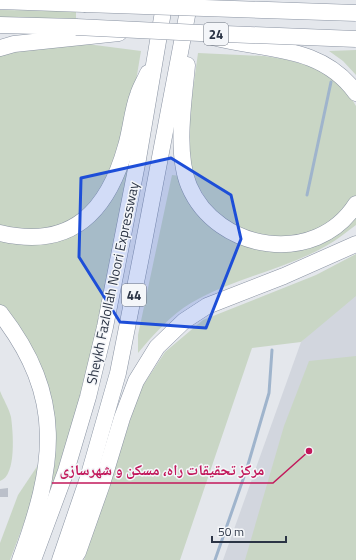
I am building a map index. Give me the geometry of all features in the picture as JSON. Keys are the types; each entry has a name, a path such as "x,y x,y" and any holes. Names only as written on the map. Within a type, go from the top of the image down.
{"highway":[{"name":"Sheykh Fazlollah Noori Expressway","path":"33,560 66,471 88,397 105,327 134,180 165,0"},
{"name":"Sheykh Fazlollah Noori Expressway","path":"60,560 88,478 118,373 190,0"},
{"name":"24","path":"0,1 356,13"},
{"path":"186,24 188,52 181,139 183,169 189,186 200,204 210,215 230,231 247,239 274,244 292,244 313,238 329,230 342,220 356,204"},
{"name":"24","path":"0,25 356,39"},
{"path":"0,48 14,44 108,35 138,30"},
{"path":"200,33 234,42 280,49 299,54 320,63 339,75 356,93"},
{"path":"0,233 27,238 40,237 63,232 81,223 92,214 103,201 120,166 138,95 156,55"},
{"path":"335,254 356,237"},
{"path":"73,560 78,552 102,484 122,418 136,381 157,347 184,321 207,306 356,244"},
{"path":"0,313 23,347 33,367 41,389 48,422 48,457 40,498 20,560"}],"highlighted area":[{"path":"171,158 231,195 241,239 206,328 120,322 79,257 81,178"}],"shaded area":[{"path":"356,291 356,560 223,560 301,342"}],"green space":[{"path":"0,10 76,11 76,19 0,18"},
{"path":"87,44 141,51 133,99 120,152 100,197 75,220 45,232 0,227 0,53"},
{"path":"356,50 356,75 343,61 329,51"},
{"path":"198,53 264,56 284,59 325,70 347,91 356,106 356,195 337,219 303,236 254,236 214,213 190,172 187,132"},
{"path":"136,128 110,268 92,351 73,423 34,540 54,445 9,315 0,305 0,238 79,229"},
{"path":"172,175 181,176 247,244 347,225 356,216 356,225 338,239 310,254 293,262 207,294 191,303 169,319 138,353 138,335"},
{"path":"356,254 356,296 301,342 252,348 180,560 84,560 140,390 165,352 203,320 316,275"},
{"path":"356,356 356,560 245,560 284,426 309,361"},
{"path":"0,391 11,417 13,452 9,471 0,481"},
{"path":"40,462 32,502 10,560 0,560 0,543 18,495"}],"building":[{"path":"8,488 8,497 0,497 0,489"}],"waterway":[{"path":"307,195 331,82"},
{"path":"215,560 247,468 269,393 272,350"}],"place":[{"name":"مرکز تحقیقات راه، مسکن و شهرسازی","path":"309,451"}]}
